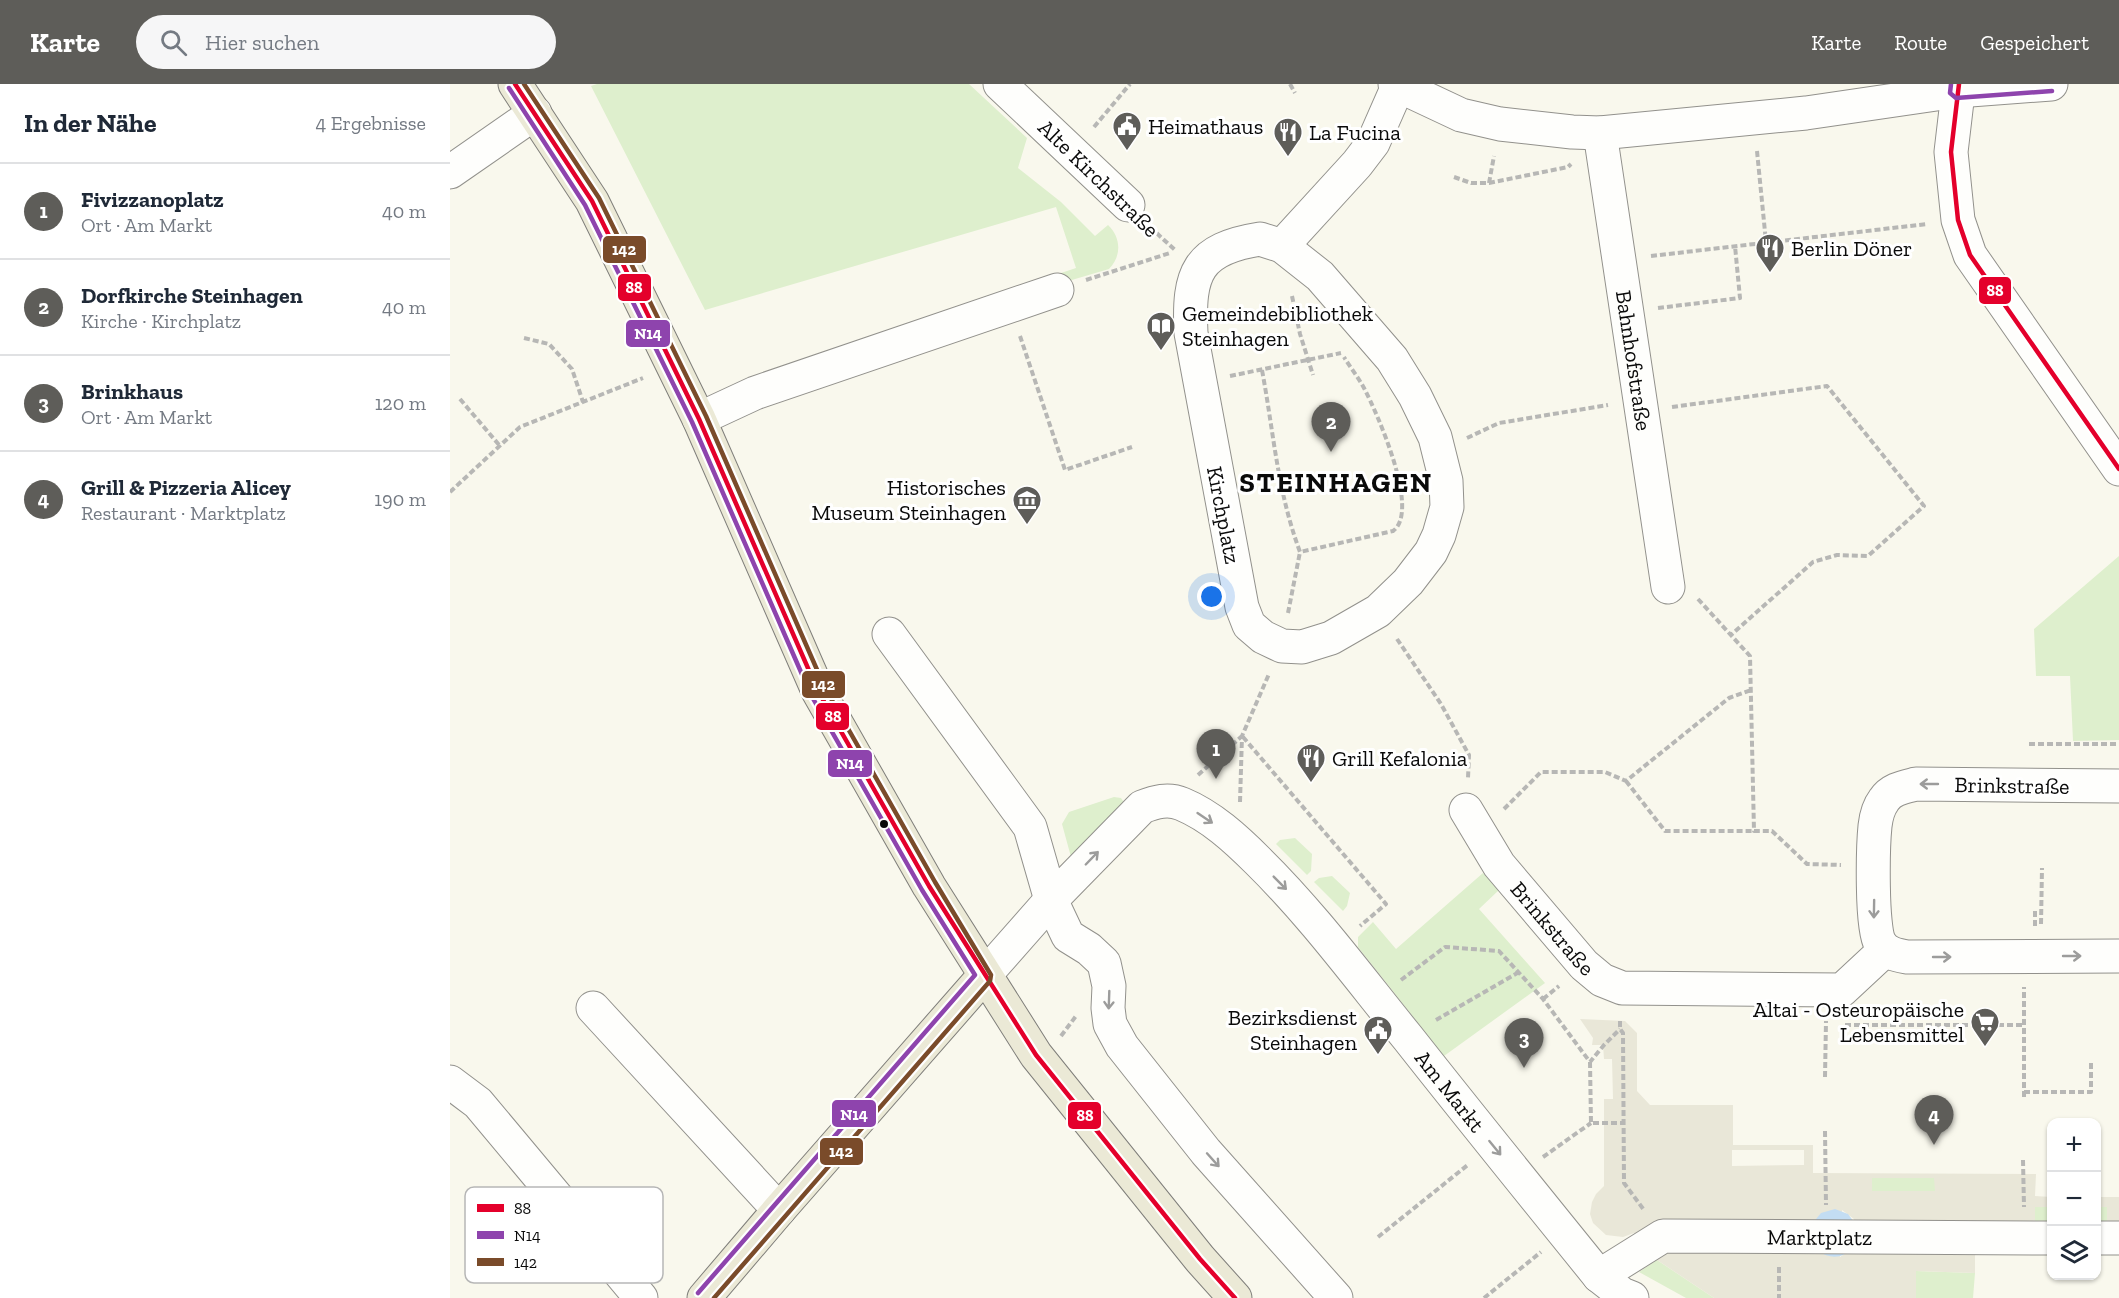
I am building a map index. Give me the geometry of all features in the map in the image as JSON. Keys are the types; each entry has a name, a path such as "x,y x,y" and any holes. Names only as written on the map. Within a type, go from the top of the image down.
{"main road":[{"path":"515,84 592,201 699,420 818,691 923,875 984,976 1036,1055 1200,1259 1235,1298"},
{"path":"705,1298 984,976"}],"street":[{"name":"Alte Kirchstraße","path":"1000,84 1128,205"},
{"path":"1282,246 1357,164 1373,143 1396,85 1461,114 1500,124 1600,133 1866,106 1958,87 2051,84"},
{"path":"1958,87 1951,152 1958,220 1970,255 2119,469"},
{"path":"450,172 535,113"},
{"name":"Bahnhofstraße","path":"1600,133 1668,587"},
{"name":"Kirchplatz","path":"1260,239 1282,246 1320,276 1392,358 1415,396 1439,451 1446,482 1447,507 1439,535 1431,552 1408,582 1378,611 1330,638 1302,647 1282,646 1263,637 1249,625 1242,607 1191,333 1190,302 1197,271 1212,254 1238,242 1260,239"},
{"path":"699,420 755,393 1057,290"},
{"path":"889,634 1030,827 1051,900 1068,936 1089,949 1104,963 1109,987 1110,1024 1122,1046 1206,1152 1336,1298"},
{"name":"Brinkstraße","path":"1473,821 1499,865 1584,965 1602,980 1622,988 1842,990 1885,950 1879,942 1874,924 1875,827 1878,811 1884,798 1897,789 1916,784 2119,786"},
{"path":"984,976 1051,900 1142,807 1154,802 1169,801"},
{"name":"Am Markt","path":"1169,801 1180,803 1203,815 1238,842 1286,888 1599,1276 1632,1298"},
{"path":"1885,950 1907,957 2030,943 2119,956"},
{"path":"593,1008 779,1210"},
{"path":"450,1082 478,1103 548,1187"},
{"path":"1599,1276 1663,1236"},
{"name":"Marktplatz","path":"1663,1236 2047,1238"},
{"path":"2101,1238 2119,1238"},
{"path":"628,1283 641,1298"}],"path":[{"path":"1072,152 1130,84"},
{"path":"1290,84 1295,93"},
{"path":"1753,118 1766,242"},
{"path":"1454,177 1472,183 1489,183 1568,167 1600,133"},
{"name":"Alte Kirchstraße","path":"1057,290 1176,252 1128,205"},
{"path":"1619,259 1958,220"},
{"path":"1627,311 1740,297 1735,246"},
{"path":"1291,291 1313,375"},
{"path":"1285,299 1292,297"},
{"path":"1010,306 1065,470 1132,447"},
{"path":"524,338 549,344 572,369 584,402"},
{"path":"1226,377 1341,353"},
{"path":"450,492 520,427 673,365"},
{"path":"1238,842 1243,736 1282,646 1300,552 1288,520 1277,471 1262,370"},
{"path":"1439,451 1499,423 1641,405 1827,386 1924,506 1868,556 1837,555 1813,562 1731,635"},
{"path":"1300,552 1393,531 1399,527 1402,492 1387,442 1364,388"},
{"path":"460,399 500,446"},
{"path":"1668,587 1689,590 1750,656 1754,831"},
{"path":"1378,611 1441,705 1469,755 1473,821"},
{"path":"1626,781 1729,698 1751,690"},
{"path":"1169,801 1243,736"},
{"path":"1243,736 1386,904"},
{"path":"2029,744 2119,744"},
{"path":"1473,821 1541,772 1605,772 1626,781 1665,831 1772,831 1806,864 1875,866"},
{"path":"2041,929 2042,868"},
{"path":"2035,911 2030,943 2024,1025 2024,1094 2091,1092 2091,1060"},
{"path":"1376,999 1445,947 1499,951 1543,999 1590,1062 1591,1123"},
{"path":"1407,1037 1519,972"},
{"path":"1622,988 1620,1029 1623,1033 1624,1183 1663,1236"},
{"path":"1825,1077 1826,990"},
{"path":"1036,1055 1064,1034 1075,1019 1078,1009"},
{"path":"1826,1024 2024,1025"},
{"path":"1590,1062 1620,1029"},
{"path":"1517,1175 1591,1123 1623,1122"},
{"path":"1825,1131 1826,1237"},
{"path":"1378,1237 1493,1145"},
{"path":"2024,1160 2024,1174"},
{"path":"1484,1298 1565,1233"}],"green space":[{"path":"597,84 969,84 1027,138 1018,168 1061,202 1095,236 1108,225 1115,235 1118,253 1109,269 1065,282 1055,275 1076,268 1056,207 705,310 591,86"},
{"path":"2119,556 2119,740 2073,741 2070,676 2036,676 2034,629"},
{"path":"1114,797 1121,798 1125,804 1071,857 1062,824 1069,812"},
{"path":"1295,838 1312,854 1311,871 1307,875 1276,844 1280,840"},
{"path":"1483,873 1499,890 1479,909 1545,983 1444,1056 1358,947 1358,937 1373,922 1396,949"},
{"path":"1332,876 1350,893 1347,906 1343,911 1314,882 1319,878"},
{"path":"1872,1178 1935,1178 1935,1191 1872,1191"},
{"path":"2035,1207 2047,1207 2047,1223 2035,1223"},
{"path":"2101,1207 2107,1207 2107,1223 2101,1223"},
{"path":"1657,1260 1714,1298 1686,1298 1639,1272"},
{"path":"1916,1271 1975,1273 1973,1298 1916,1298"}],"shaded area":[{"path":"1580,1019 1625,1021 1637,1033 1637,1091 1650,1105 1733,1105 1733,1145 1813,1145 1813,1173 2036,1174 2035,1196 2047,1197 2047,1207 2035,1207 2035,1223 1975,1254 1975,1273 1916,1271 1916,1298 1714,1298 1657,1260 1634,1233 1623,1237 1606,1235 1593,1223 1590,1214 1592,1202 1604,1186 1604,1099 1613,1099 1612,1059 1604,1059 1603,1045 1592,1045 1593,1038","holes":["1732,1150 1804,1150 1804,1165 1732,1166","1872,1178 1934,1178 1935,1191 1872,1191","1842,1210 1854,1219 1853,1248 1840,1257"]},
{"path":"2101,1197 2119,1197 2119,1255 2101,1254 2101,1242 2107,1223 2107,1207 2101,1207"}],"water":[{"path":"1835,1209 1848,1214 1857,1226 1853,1248 1836,1257 1818,1251 1812,1224 1821,1213"}],"transit line":[{"name":"88","path":"515,84 592,201 699,419 818,691 929,886 1036,1055 1200,1259 1235,1298"},
{"name":"142","path":"524,84 599,198 706,416 825,688 935,882 991,975 990,981 714,1298"},
{"name":"N14","path":"1951,84 1950,93 1956,98 2052,91"},
{"name":"88","path":"1959,84 1951,152 1958,220 1970,255 2119,469"},
{"name":"N14","path":"509,88 585,205 692,422 811,695 922,890 975,975 698,1293"}],"place":[{"name":"Heimathaus","path":"1127,152"},
{"name":"La Fucina","path":"1288,158"},
{"name":"Berlin Döner","path":"1770,274"},
{"name":"Gemeindebibliothek Steinhagen","path":"1161,352"},
{"name":"Dorfkirche Steinhagen","path":"1331,452"},
{"name":"Historisches Museum Steinhagen","path":"1027,526"},
{"name":"Fivizzanoplatz","path":"1216,779"},
{"name":"Grill Kefalonia","path":"1311,784"},
{"name":"Altai - Osteuropäische Lebensmittel","path":"1985,1048"},
{"name":"Bezirksdienst Steinhagen","path":"1378,1056"},
{"name":"Brinkhaus","path":"1524,1068"},
{"name":"Grill & Pizzeria Alicey","path":"1934,1145"}],"district":[{"name":"STEINHAGEN","path":"1336,482"}]}
